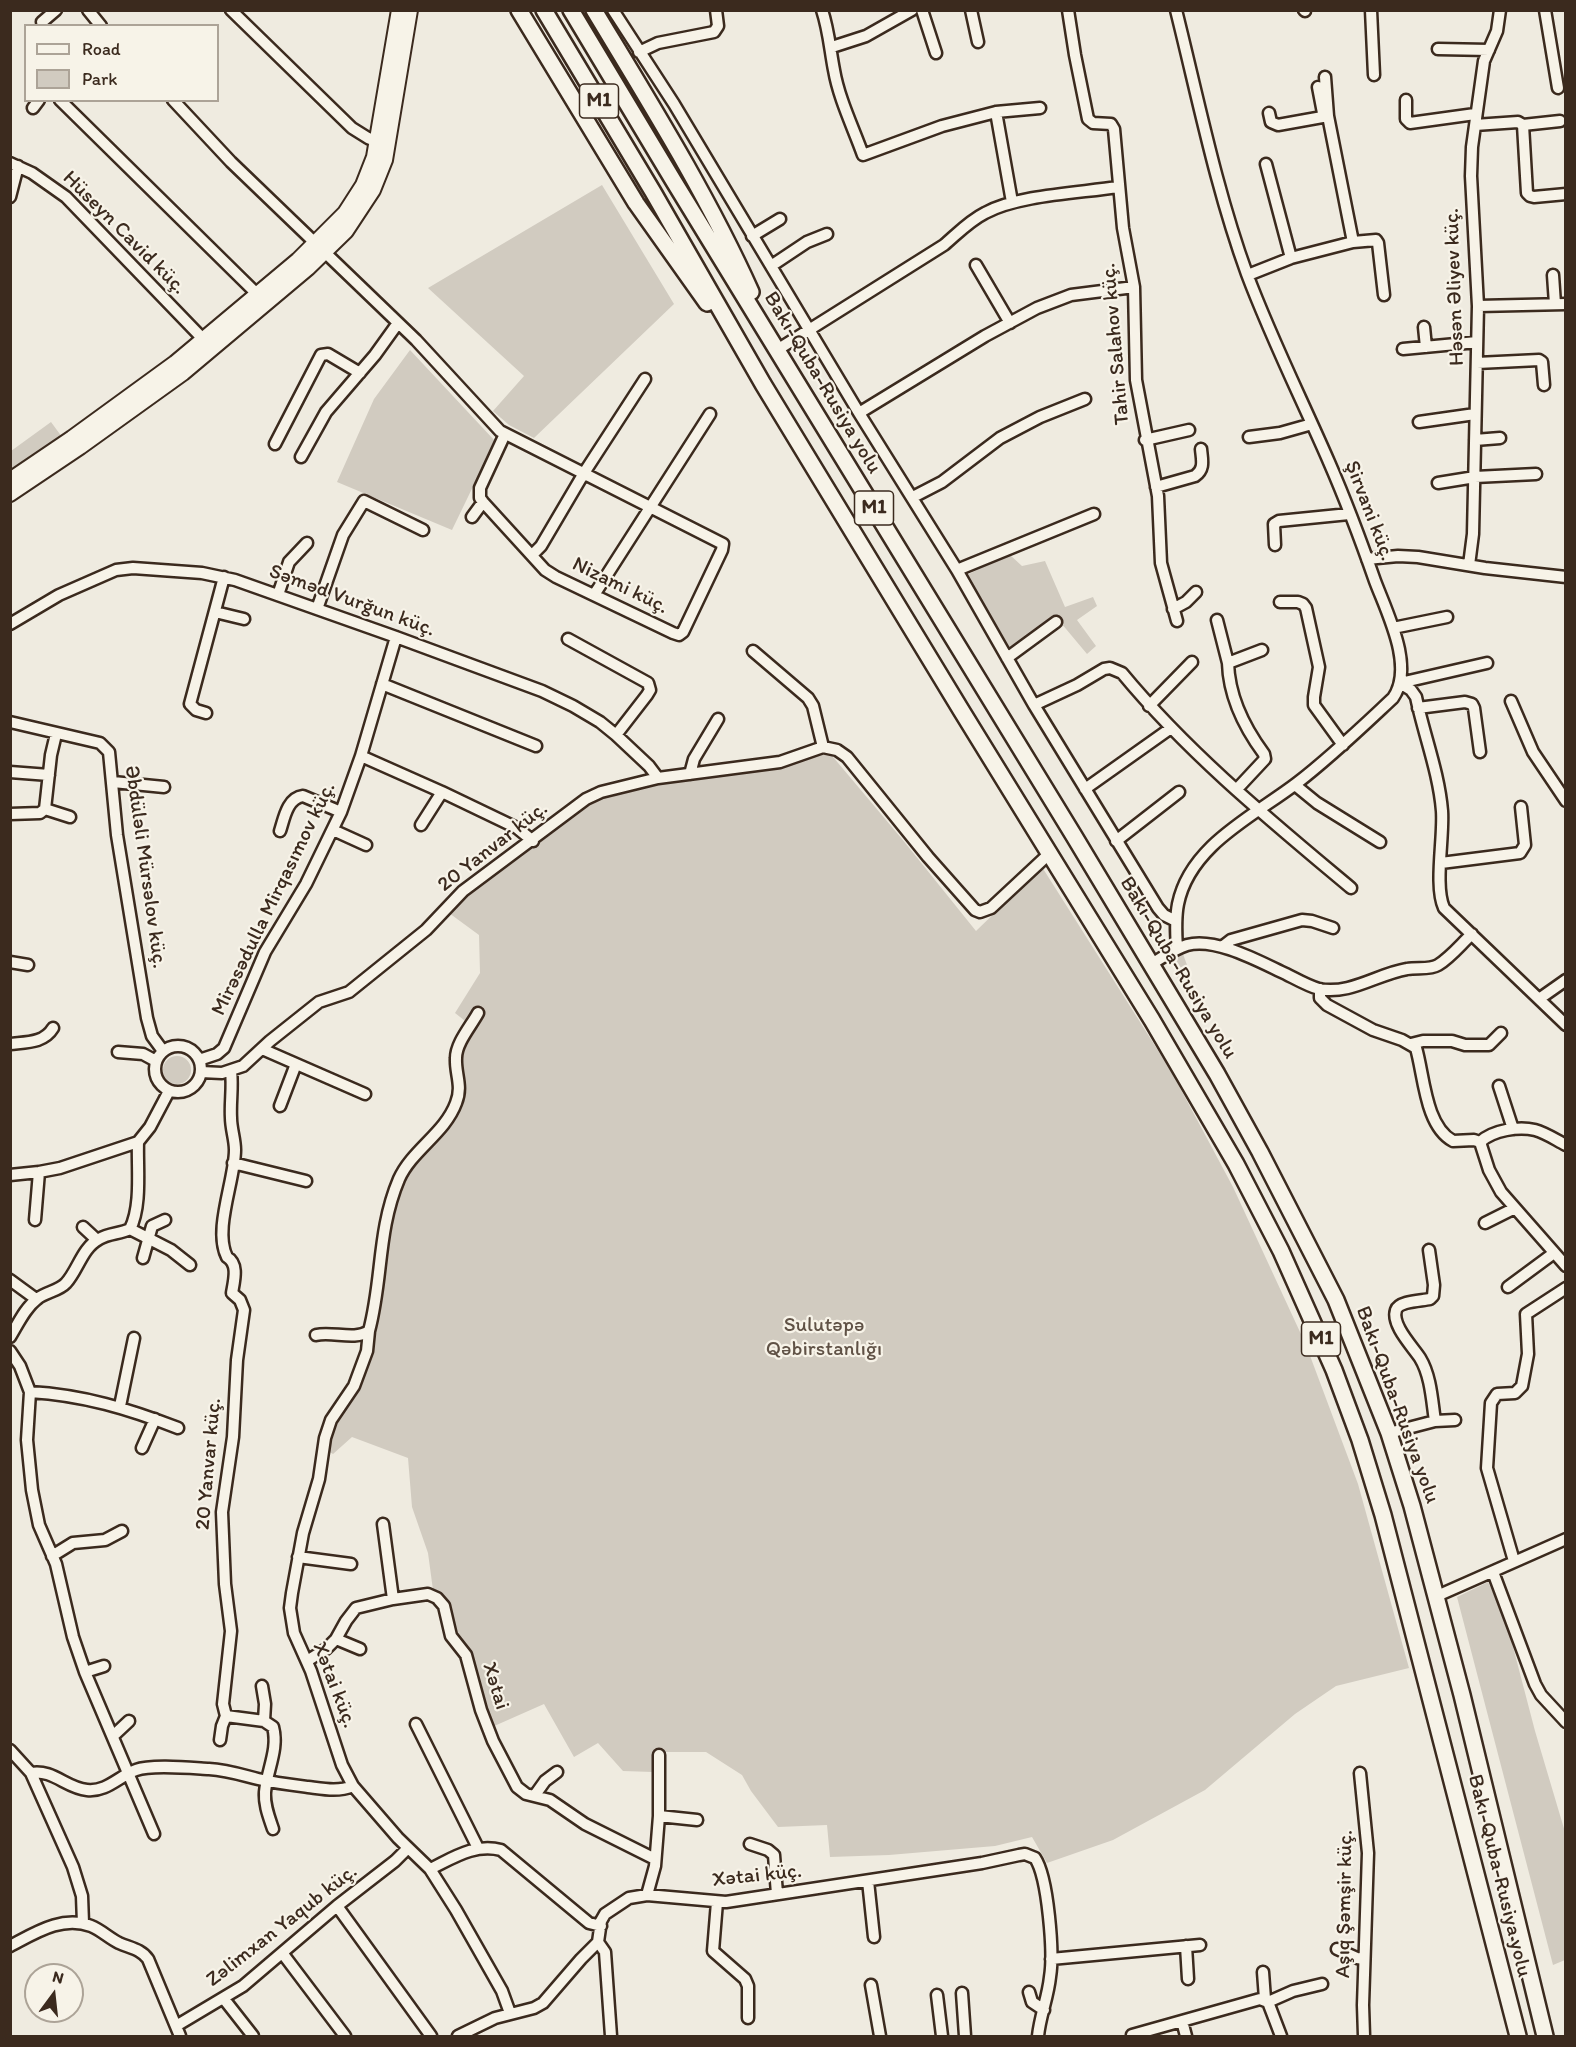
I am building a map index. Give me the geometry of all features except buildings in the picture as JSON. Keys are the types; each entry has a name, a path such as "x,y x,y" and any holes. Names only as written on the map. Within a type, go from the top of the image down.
{"highway":[{"path":"519,10 642,212 752,364"},
{"name":"Bakı-Quba-Rusiya yolu","path":"544,10 752,364 1152,1020 1236,1164 1295,1281 1334,1370 1360,1440 1390,1537 1518,2037"},
{"name":"Bakı-Quba-Rusiya yolu","path":"572,10 1217,1074 1306,1239 1336,1300 1389,1433 1437,1596 1545,2037"},
{"path":"594,10 674,142 718,221 777,350"}],"main road":[{"path":"10,494 183,373 267,304 320,249 370,171 378,142 399,10"},
{"path":"10,480 146,385 258,295 346,231 362,209 380,176 389,144 410,10"}],"street":[{"path":"42,22 56,10"},
{"path":"88,10 99,24"},
{"path":"231,10 352,128 378,142"},
{"path":"613,10 674,104 859,413 957,570 1116,842 1158,908 1164,915 1176,921"},
{"path":"639,52 658,43 714,32 718,26 716,10"},
{"path":"822,10 832,47 838,87 863,155 942,126 996,111 1040,108"},
{"path":"832,47 866,36 912,10"},
{"path":"922,10 936,54"},
{"path":"971,10 978,42"},
{"name":"Tahir Salahov küç.","path":"1068,10 1088,119 1093,123 1111,124 1113,129 1126,249 1134,287 1136,319 1134,360 1145,440 1156,487 1161,563 1177,621"},
{"name":"Şirvani küç.","path":"1176,10 1230,224 1248,275 1350,514 1393,628 1399,651 1400,683"},
{"path":"1371,10 1374,75"},
{"path":"1545,10 1558,88"},
{"name":"Həsən Əliyev küç.","path":"1469,565 1472,551 1475,477 1474,440 1479,306 1471,176 1475,120 1484,61 1497,31 1501,11"},
{"path":"1438,49 1488,50"},
{"path":"1325,77 1326,116"},
{"path":"1318,87 1353,242"},
{"path":"1406,100 1406,119 1410,123 1475,120 1522,125 1560,121"},
{"path":"62,102 258,295"},
{"name":"Nizami küç.","path":"174,102 231,162 398,323 493,425 505,434 723,544 723,550 683,632 679,635 545,570 483,502"},
{"path":"996,111 1011,202"},
{"path":"1269,113 1271,122 1278,125 1326,116"},
{"path":"1522,125 1527,193 1534,197 1566,194"},
{"path":"1266,164 1291,258"},
{"path":"10,197 14,165"},
{"name":"Hüseyn Cavid küç.","path":"14,165 53,186 66,197 204,340"},
{"path":"777,350 944,245 985,213 1011,202 1118,187"},
{"path":"752,236 780,219"},
{"path":"771,266 807,242 827,234"},
{"path":"1248,275 1291,258 1353,242 1376,240 1384,295"},
{"path":"976,266 1010,323"},
{"path":"1479,306 1560,304 1553,275"},
{"path":"859,413 985,336 1037,308 1071,295 1134,287"},
{"path":"302,456 326,412 360,373 398,323"},
{"path":"1424,327 1426,347"},
{"path":"1403,349 1477,342"},
{"path":"275,444 321,355 328,354 360,373"},
{"path":"1477,363 1539,360 1542,363 1544,385"},
{"path":"532,555 541,546 584,473 645,379"},
{"path":"913,498 942,482 1000,438 1040,417 1085,399"},
{"path":"594,595 710,414"},
{"path":"1419,422 1475,414"},
{"path":"1249,437 1280,433 1312,424"},
{"path":"1145,440 1189,430"},
{"path":"472,518 483,502 478,493 505,434"},
{"path":"1474,440 1500,438"},
{"path":"1156,487 1196,476 1201,472 1203,468 1201,449"},
{"path":"1438,483 1475,477 1536,474"},
{"path":"317,609 343,535 364,501 423,530"},
{"path":"957,570 1094,514"},
{"path":"1275,545 1274,524 1279,521 1350,514"},
{"path":"278,595 289,562 307,543"},
{"path":"1367,559 1418,557 1566,577"},
{"name":"Səməd Vurğun küç.","path":"10,624 67,591 116,570 133,568 202,573 224,578 278,595 542,691 588,714 616,735 658,778"},
{"path":"206,713 191,707 190,704 224,578"},
{"path":"1173,609 1186,602 1196,592"},
{"path":"1280,602 1303,603 1306,608 1319,667 1314,705 1343,745"},
{"path":"215,612 244,619"},
{"path":"1393,628 1446,617"},
{"path":"1217,620 1237,706 1245,726 1265,759 1236,789"},
{"path":"1007,658 1056,622"},
{"name":"Mirəsədulla Mirqasımov küç.","path":"199,1060 218,1054 224,1048 265,952 306,884 333,830 361,756 396,637"},
{"path":"568,639 648,683 650,690 647,695 616,735"},
{"path":"753,651 808,698 813,706 824,747 837,750 847,757 971,906 980,912 991,908 1050,853"},
{"path":"1228,663 1262,651"},
{"path":"1149,706 1192,662"},
{"path":"1400,683 1487,663"},
{"path":"1034,705 1077,685 1104,669 1110,668 1122,673 1149,706 1258,810 1351,888"},
{"path":"1177,949 1176,921 1182,887 1203,855 1219,839 1295,785 1343,745 1393,698 1400,683"},
{"path":"1400,683 1414,693 1442,809 1441,901 1448,914 1472,934 1566,1025"},
{"path":"382,684 536,746"},
{"path":"1511,701 1533,752 1566,801"},
{"path":"1418,708 1465,702 1472,704 1480,752"},
{"path":"690,774 694,759 718,719"},
{"name":"Əbdüləli Mürsəlov küç.","path":"10,722 92,741 106,748 111,760 117,835 147,1018 152,1036 163,1051"},
{"path":"1085,789 1171,728"},
{"path":"10,814 40,813 45,809 51,755 56,734"},
{"name":"20 Yanvar küç.","path":"220,1740 226,1716 223,1704 231,1632 225,1584 222,1519 233,1437 237,1360 244,1310 240,1300 232,1293 235,1267 232,1260 227,1257 224,1248 225,1212 235,1151 230,1115 231,1071 247,1064 319,1002 349,992 426,930 463,891 593,795 658,778 772,764 824,747"},
{"path":"361,756 517,828 533,841"},
{"path":"10,772 50,775"},
{"path":"112,782 164,787"},
{"path":"1295,785 1317,802 1380,842"},
{"path":"421,825 442,792"},
{"path":"1116,842 1179,792"},
{"path":"280,831 291,801 296,797 303,796 341,812"},
{"path":"1441,863 1520,853 1524,850 1525,845 1521,807"},
{"path":"45,809 70,817"},
{"path":"333,830 366,845"},
{"path":"1222,947 1230,940 1302,920 1333,928"},
{"path":"1151,964 1177,949 1195,944 1212,944 1320,989 1343,989 1409,969 1437,966 1472,934"},
{"path":"10,962 28,965"},
{"path":"1539,999 1566,980"},
{"path":"1320,989 1320,998 1327,1005 1373,1030 1416,1048 1425,1094 1442,1132 1453,1141 1480,1142"},
{"name":"Xətai küç.","path":"478,1013 456,1053 460,1092 452,1112 409,1163 400,1177 393,1196 381,1241 367,1351 354,1386 331,1420 325,1438 319,1479 298,1557 290,1608 294,1633 307,1661 342,1765 353,1786 408,1848 430,1869 502,1991 510,2013"},
{"path":"10,1044 40,1040 49,1035 53,1028"},
{"path":"1411,1044 1423,1041 1452,1041 1465,1045 1489,1045 1500,1033"},
{"path":"180,1046 192,1051 199,1060 201,1072 197,1083 181,1093 169,1091 156,1079 154,1073 156,1061 168,1048 180,1046"},
{"path":"262,1049 365,1094"},
{"path":"118,1052 143,1054 156,1061"},
{"path":"280,1106 296,1064"},
{"path":"201,1072 231,1071"},
{"path":"1499,1086 1513,1129"},
{"path":"10,1175 39,1172 85,1161 138,1142 150,1127 169,1091"},
{"path":"1480,1142 1489,1135 1513,1129 1537,1130 1566,1145"},
{"path":"10,1337 36,1299 66,1283 85,1252 97,1240 130,1228 135,1220 137,1208 138,1142"},
{"path":"1480,1142 1496,1185 1566,1266"},
{"path":"233,1163 306,1181"},
{"path":"35,1220 39,1172"},
{"path":"1485,1223 1515,1208"},
{"path":"143,1258 152,1226 165,1220"},
{"path":"83,1227 97,1240"},
{"path":"130,1228 171,1250 190,1265"},
{"path":"1429,1250 1434,1285 1433,1296 1430,1299 1400,1304 1395,1314 1405,1339 1420,1359 1426,1372 1435,1421"},
{"path":"1508,1287 1554,1253"},
{"path":"10,1280 36,1299"},
{"path":"1514,1561 1487,1468 1491,1403 1497,1394 1515,1393 1522,1386 1528,1354 1526,1314 1566,1288"},
{"path":"316,1335 333,1333 357,1336 369,1331"},
{"path":"120,1406 134,1338"},
{"path":"10,1351 20,1365 30,1392 27,1440 33,1498 39,1525 52,1556 85,1672 154,1834"},
{"path":"30,1392 75,1397 120,1406 178,1428"},
{"path":"142,1448 155,1419"},
{"path":"1389,1433 1435,1421 1455,1420"},
{"path":"383,1524 389,1555 393,1599"},
{"path":"52,1556 73,1543 105,1540 122,1531"},
{"path":"1437,1596 1566,1539"},
{"path":"298,1557 351,1564"},
{"path":"1493,1572 1534,1684 1566,1722"},
{"name":"Xətai","path":"307,1661 326,1649 336,1639 356,1608 428,1594 441,1601 451,1636 466,1655 481,1710 493,1741 517,1786 526,1794 550,1800 585,1824 655,1859"},
{"path":"336,1639 360,1649"},
{"path":"85,1672 104,1666"},
{"path":"262,1686 265,1704 264,1721"},
{"path":"226,1716 264,1721 273,1727 275,1743 267,1781 266,1807 273,1829"},
{"path":"113,1736 129,1721"},
{"path":"416,1724 478,1848"},
{"path":"10,1750 31,1773 77,1876 82,1896 83,1923"},
{"path":"647,1895 655,1859 659,1755"},
{"path":"31,1773 46,1773 75,1788 92,1790 111,1785 129,1773 142,1768 230,1771 267,1781 331,1790 342,1790 353,1786"},
{"path":"535,1795 545,1781 557,1772"},
{"name":"Aşıq Şəmşir küç.","path":"1360,1773 1368,1853 1364,2037"},
{"path":"658,1816 697,1820"},
{"path":"750,1844 768,1850 774,1855 777,1894"},
{"path":"430,1869 478,1848 489,1847 501,1850 589,1923 601,1926"},
{"name":"Zəlimxan Yaqub küç.","path":"178,2031 284,1954 337,1906 408,1848"},
{"name":"Xətai küç.","path":"598,1942 603,1917 629,1898 647,1895 717,1902 868,1881 1025,1854 1035,1858 1042,1871 1052,1959"},
{"path":"868,1881 874,1937"},
{"path":"717,1902 713,1951 746,1979 748,2018"},
{"path":"337,1906 431,2037"},
{"path":"10,1946 48,1927 71,1922 83,1923 98,1929 119,1943 146,1955 178,2031"},
{"path":"458,2037 495,2018 534,2008 543,2003 580,1959 598,1942 605,1952 611,2037"},
{"path":"1038,2037 1052,1959 1200,1945"},
{"path":"1186,1946 1188,1979"},
{"path":"1337,1949 1364,1959"},
{"path":"284,1954 345,2037"},
{"path":"1263,1972 1266,2000 1281,2037"},
{"path":"871,1984 880,2037"},
{"path":"1132,2036 1252,2000 1266,2000 1322,1984"},
{"path":"1029,1992 1032,2002 1044,2010"},
{"path":"962,1993 965,2037"},
{"path":"937,1995 942,2037"},
{"path":"224,1999 253,2036"},
{"path":"1182,2021 1186,2037"}],"green space":[{"path":"602,185 674,304 534,438 509,425 493,411 524,376 428,288"},
{"path":"410,350 495,441 452,530 337,482 374,399"},
{"path":"51,422 62,437 11,471 11,451"},
{"path":"1009,554 1022,566 1045,561 1065,607 1093,597 1097,606 1077,620 1096,646 1087,654 1056,617 1008,648 965,576"},
{"name":"Sulutəpə Qəbirstanlığı","path":"828,751 976,931 1042,867 1171,1071 1233,1187 1306,1345 1358,1484 1409,1668 1336,1686 1295,1714 1205,1790 1113,1840 1047,1863 1032,1837 995,1846 889,1855 830,1857 827,1825 778,1827 742,1775 706,1752 654,1752 653,1772 623,1771 598,1743 574,1757 544,1704 492,1727 457,1638 445,1600 433,1590 428,1553 412,1507 408,1458 352,1437 333,1454 326,1450 329,1437 369,1343 394,1208 407,1171 454,1119 465,1089 459,1056 474,1028 455,1013 480,973 479,935 449,913 466,893 591,801 629,789 784,767"},
{"path":"1183,954 1191,976 1179,983 1173,959"},
{"path":"177,1056 187,1060 191,1070 187,1080 177,1084 167,1080 163,1070 167,1060"},
{"path":"1488,1582 1506,1620 1535,1731 1565,1832 1565,1960 1553,1965 1457,1597"}]}
